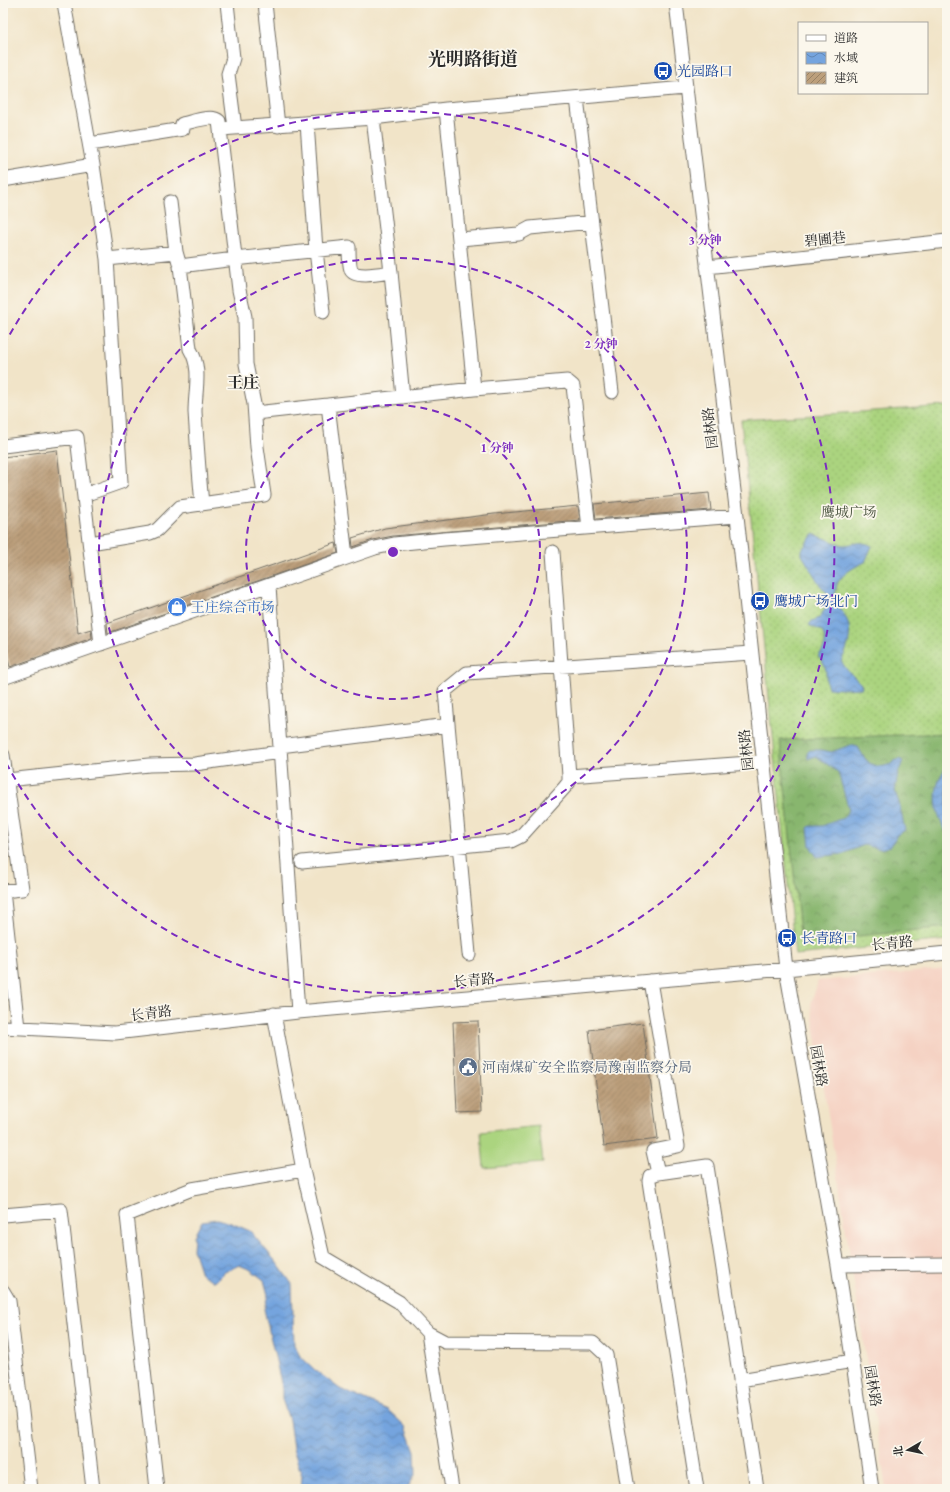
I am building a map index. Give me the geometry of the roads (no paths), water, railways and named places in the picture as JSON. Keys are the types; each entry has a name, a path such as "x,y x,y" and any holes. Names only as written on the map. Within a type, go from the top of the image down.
{"street":[{"path":"64,3 90,144 107,259 121,482 84,495"},
{"path":"227,3 232,58 228,74 235,128"},
{"path":"265,3 278,126"},
{"name":"园林路","path":"676,3 737,516 786,969 838,1265 872,1489"},
{"path":"221,129 373,118 446,109 686,88"},
{"path":"577,98 612,392"},
{"path":"446,109 474,390"},
{"path":"90,144 183,129 182,124 212,118 220,121 238,290 245,317 246,364 254,404 264,495 180,507 157,530 150,533 90,543"},
{"path":"373,118 391,272 403,397"},
{"path":"307,123 322,312"},
{"path":"3,180 93,165"},
{"path":"170,202 176,252 180,266 190,348 195,358 197,370 195,409 202,504"},
{"path":"460,239 519,234 530,228 592,222"},
{"name":"碧圃巷","path":"707,267 947,241"},
{"path":"180,266 349,247 351,270 354,274 360,275 391,272"},
{"path":"107,259 176,252"},
{"path":"255,413 567,381 574,386 589,528"},
{"path":"328,405 346,556"},
{"path":"3,446 77,437 102,644"},
{"path":"3,678 375,548 394,544 737,516"},
{"path":"302,862 511,841 520,836 565,787 569,782 570,776 552,552"},
{"path":"269,586 298,1012"},
{"path":"469,954 445,691 467,673 751,653"},
{"path":"7,780 148,765 195,764 280,749 448,726"},
{"path":"3,755 22,889 4,891 18,1028"},
{"path":"570,776 763,762"},
{"name":"长青路","path":"3,1027 115,1033 274,1014 786,969 947,953"},
{"path":"650,981 678,1146 653,1151 658,1173"},
{"path":"274,1014 303,1170 322,1257 399,1302 428,1333 445,1342 593,1343 606,1355 628,1489"},
{"path":"697,1489 649,1181 650,1176 658,1173 707,1166 757,1489"},
{"path":"157,1489 127,1215 192,1189 303,1170"},
{"path":"3,1215 61,1210 93,1489"},
{"path":"838,1265 947,1264"},
{"path":"3,1291 9,1301 31,1489"},
{"path":"428,1333 452,1489"},
{"path":"740,1380 853,1361"}],"water":[{"path":"813,534 842,545 861,543 872,546 865,562 851,569 839,580 836,591 837,606 843,612 849,625 850,632 845,654 841,661 847,670 861,684 862,688 828,688 826,669 818,656 823,650 825,644 824,635 822,631 809,625 812,621 820,618 828,602 828,594 820,585 802,555 802,550"},
{"path":"850,745 858,747 865,759 875,766 885,766 899,759 903,761 898,773 895,791 905,830 897,835 891,846 880,849 864,845 843,854 817,857 810,846 808,828 810,826 822,826 843,818 849,810 838,772 816,756 808,759 807,753 810,750 832,752"},
{"path":"947,767 947,833 939,817 936,800 938,782"},
{"path":"217,1219 250,1231 277,1263 292,1284 294,1345 300,1356 315,1370 340,1389 388,1410 406,1427 415,1451 416,1473 407,1489 301,1489 302,1476 293,1448 289,1420 282,1399 282,1387 264,1309 268,1295 264,1280 251,1270 239,1265 225,1272 215,1282 201,1274 193,1249 194,1236 202,1221"}],"place":[{"name":"光园路口","path":"663,71"},
{"name":"鹰城广场北门","path":"760,601"},
{"name":"王庄综合市场","path":"177,607"},
{"name":"长青路口","path":"787,938"},
{"name":"河南煤矿安全监察局豫南监察分局","path":"468,1067"}],"district":[{"name":"光明路街道","path":"473,58"},
{"name":"王庄","path":"243,382"}],"park label":[{"name":"鹰城广场","path":"849,512"}]}
